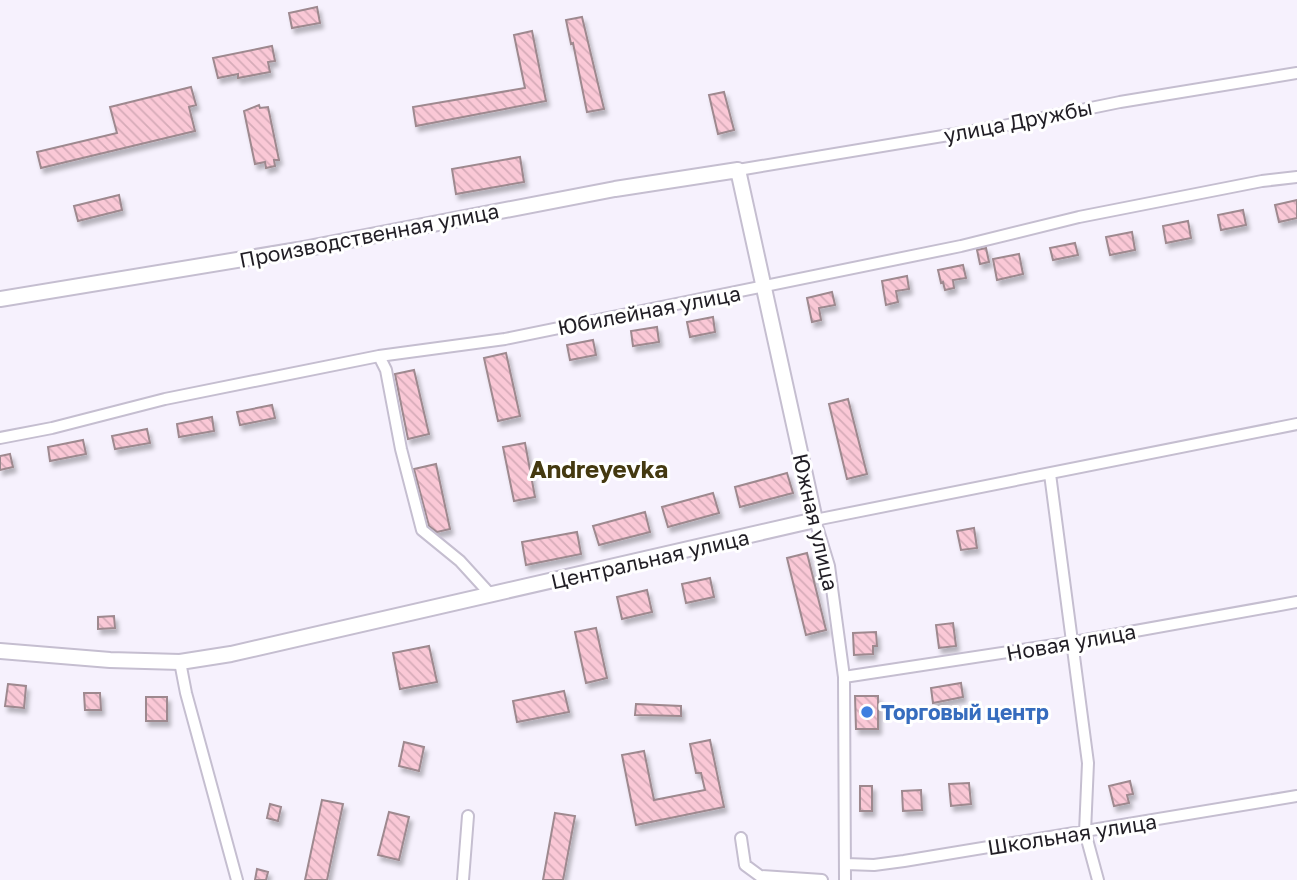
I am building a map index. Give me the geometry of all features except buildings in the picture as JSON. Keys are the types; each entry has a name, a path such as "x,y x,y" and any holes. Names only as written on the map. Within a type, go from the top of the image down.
{"street":[{"name":"улица Дружбы","path":"738,170 1297,73"},
{"name":"Южная улица","path":"738,170 815,520 829,566 844,677 845,880"},
{"name":"Производственная улица","path":"0,299 298,250 615,189 738,170"},
{"name":"Юбилейная улица","path":"0,438 52,428 165,399 379,356 505,339 762,288 1079,218 1262,181 1297,177"},
{"path":"379,356 386,370 401,449 422,530 460,561 491,595"},
{"name":"Центральная улица","path":"0,652 180,662 231,654 815,520 1297,424"},
{"path":"1050,474 1088,763 1085,832 1098,880"},
{"name":"Новая улица","path":"844,677 1074,642 1297,602"},
{"path":"180,662 237,880"},
{"name":"Школьная улица","path":"846,864 904,861 1297,796"},
{"path":"463,880 468,816"},
{"path":"741,838 745,865 760,876 822,880"}],"place":[{"name":"Торговый центр","path":"867,712"}],"district":[{"name":"Andreyevka","path":"599,468"}]}
